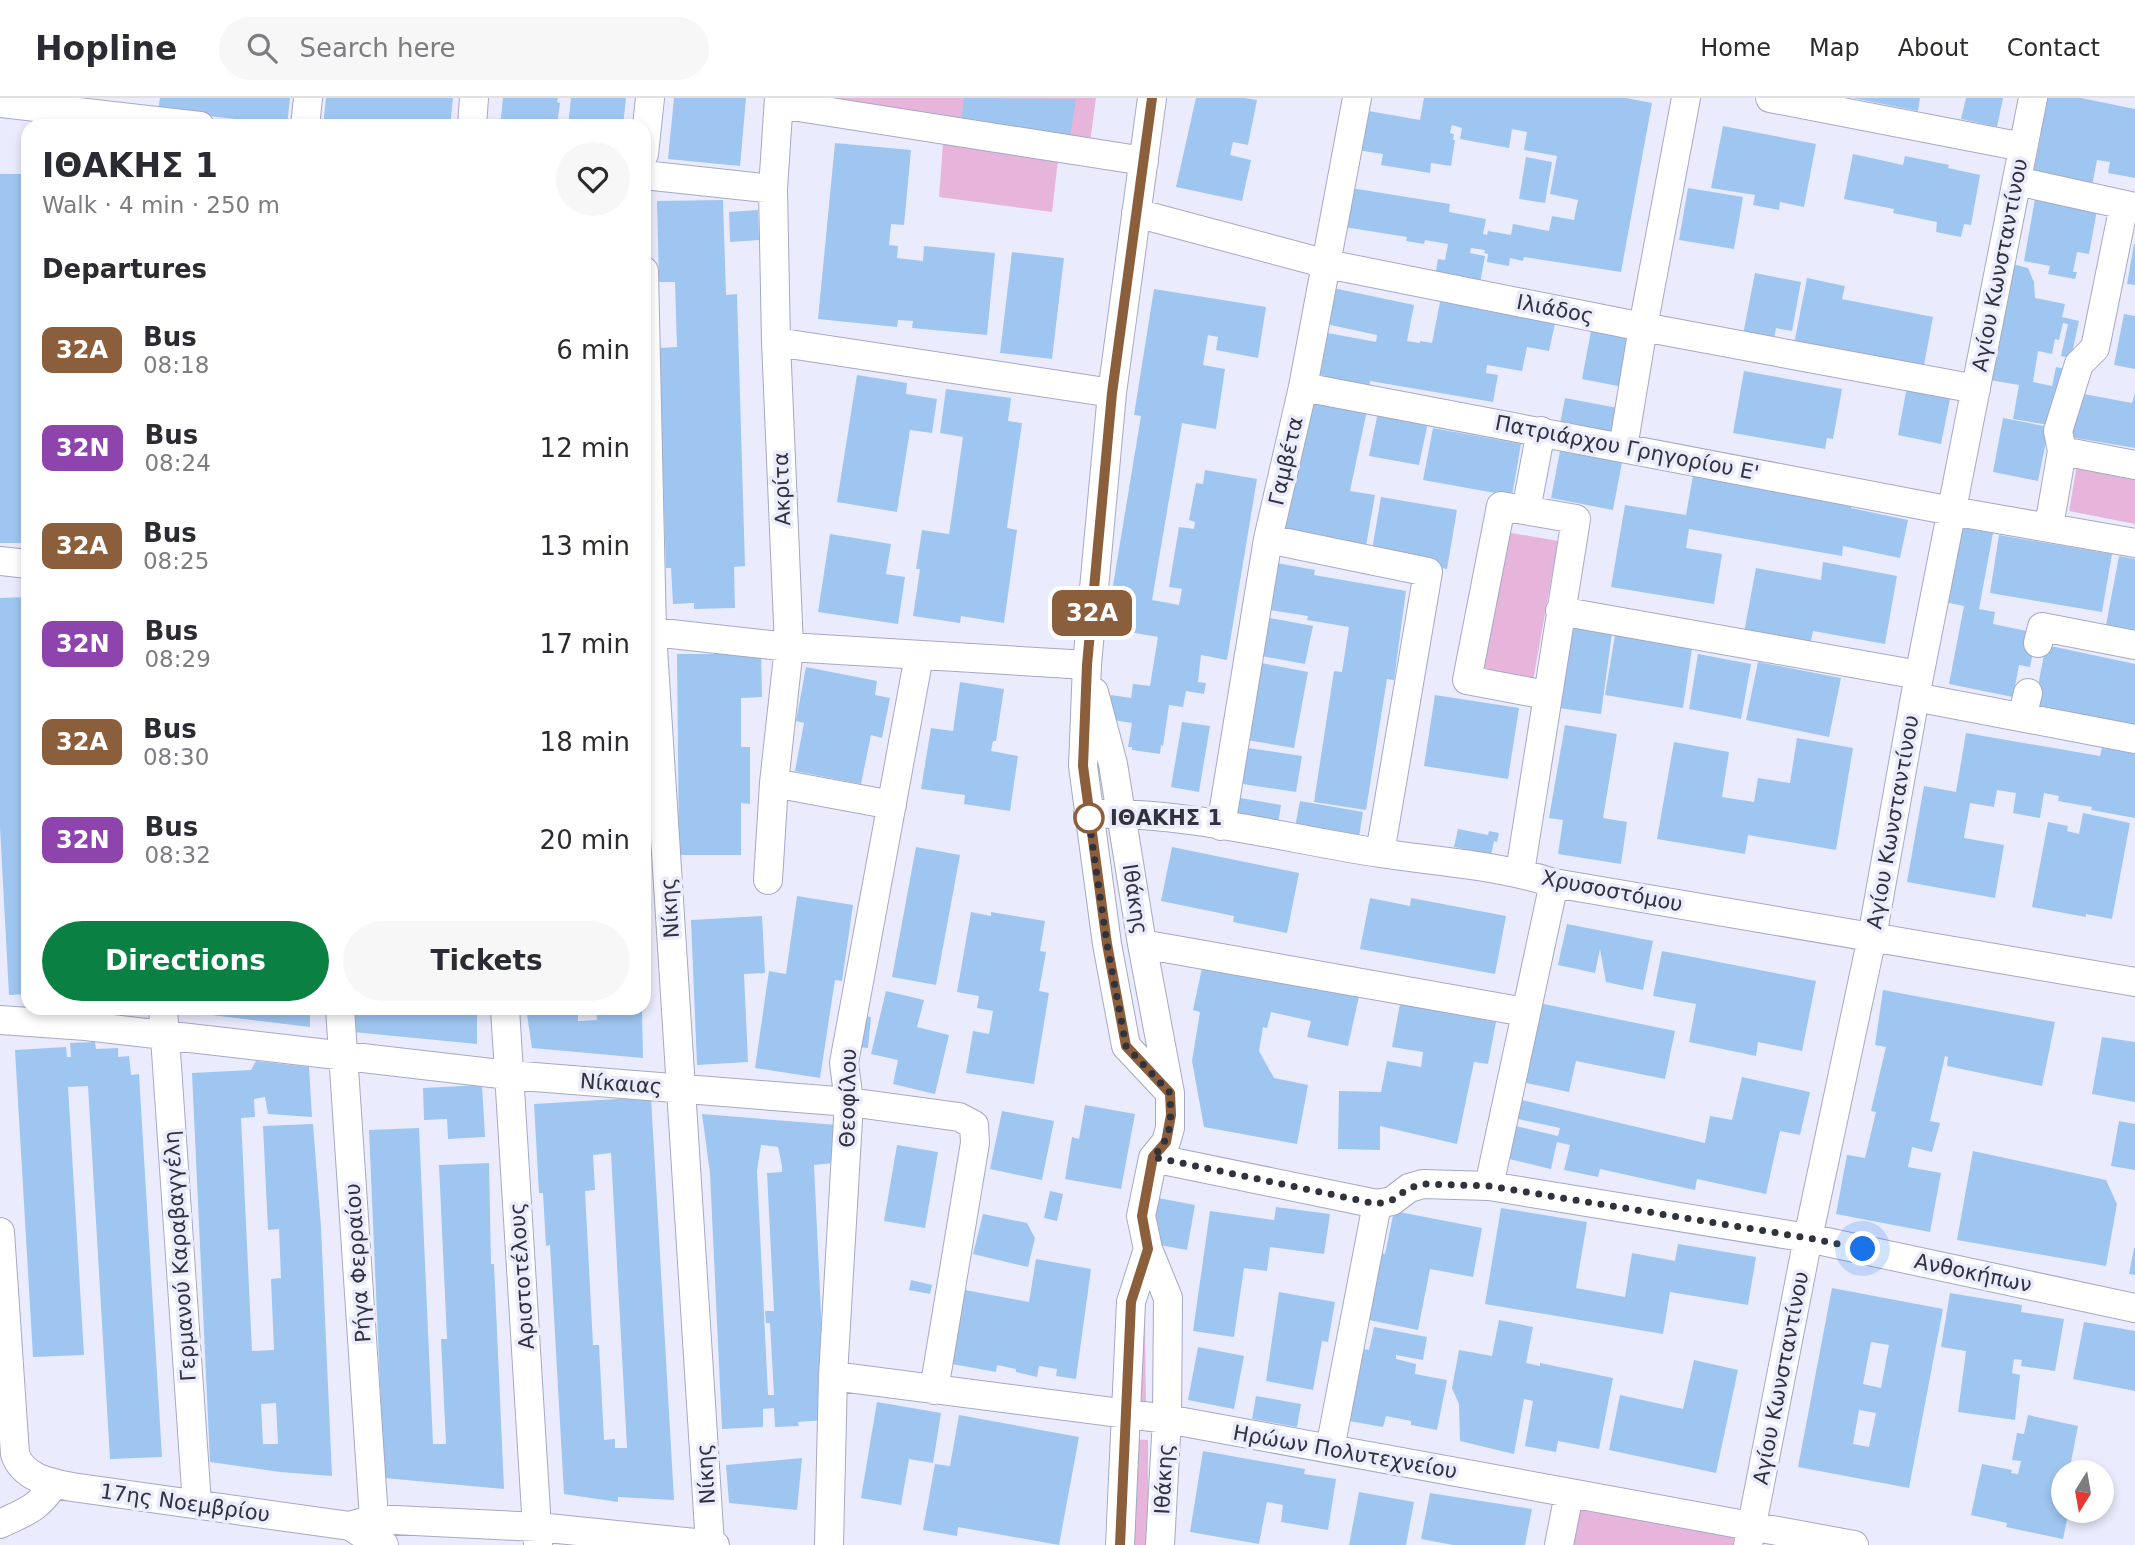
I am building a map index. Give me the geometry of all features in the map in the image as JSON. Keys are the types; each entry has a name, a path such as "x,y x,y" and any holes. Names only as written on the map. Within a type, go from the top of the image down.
{"street":[{"path":"306,119 308,98"},
{"path":"472,119 474,98"},
{"path":"648,119 650,98"},
{"name":"Ιθάκης","path":"1152,98 1112,393 1087,665 1083,766 1107,944 1126,1046 1170,1093"},
{"name":"Γαμβέτα","path":"1221,825 1268,539 1303,387 1357,98"},
{"path":"1623,448 1686,98"},
{"path":"1770,98 2023,148"},
{"name":"Αγίου Κωνσταντίνου","path":"1750,1535 1808,1238 1872,937 1917,686 2033,98"},
{"path":"779,101 1144,161"},
{"name":"Ακρίτα","path":"768,880 774,783 789,647 776,342 773,189 779,101"},
{"path":"0,103 135,114 162,119"},
{"path":"651,176 773,189"},
{"path":"2017,181 2129,206 2095,348 2078,364 2058,431 2062,451 2049,526"},
{"name":"Ιλιάδος","path":"1136,213 1327,264 1976,389"},
{"path":"776,342 1112,393"},
{"name":"Πατριάρχου Γρηγορίου Ε'","path":"1303,387 1952,511"},
{"path":"1527,510 1541,431"},
{"path":"2062,451 2135,465"},
{"path":"1520,872 1576,519 1501,506 1467,680 1546,695"},
{"path":"1952,511 2135,542"},
{"path":"1268,539 1428,572 1380,853"},
{"path":"0,561 21,563"},
{"path":"1560,611 1917,686 2025,705 2135,739"},
{"path":"651,632 789,647 1087,665"},
{"path":"2040,635 2135,645"},
{"name":"Θεοφίλου","path":"829,1545 833,1376 849,1102 844,1063 919,656"},
{"name":"Ιθάκης","path":"1087,665 1114,764 1142,944 1170,1093 1170,1128 1166,1142 1153,1157 1142,1216 1148,1249 1168,1298 1167,1419 1160,1545"},
{"name":"Νίκης","path":"651,672 712,1545"},
{"path":"774,783 891,805"},
{"name":"Χρυσοστόμου","path":"1088,814 1121,813 1221,825 1380,853 1520,872 1554,883 2135,982"},
{"path":"1489,1186 1554,883"},
{"path":"1142,944 1525,1012"},
{"name":"Ρήγα Φερραίου","path":"341,1015 364,1536"},
{"name":"Αριστοτέλους","path":"505,1015 538,1536"},
{"name":"Νίκαιας","path":"0,1020 86,1026 164,1021 344,1057 509,1075 849,1102 952,1116 974,1125 975,1143 934,1390"},
{"name":"Γερμανού Καραβαγγέλη","path":"164,1021 197,1504"},
{"path":"1153,1157 1377,1204 1330,1449"},
{"name":"Ανθοκήπων","path":"1377,1204 1392,1200 1409,1188 1423,1184 1489,1186 1808,1238 2135,1308"},
{"name":"17ης Νοεμβρίου","path":"0,1232 14,1447 17,1461 38,1478 55,1483 197,1504 364,1536 538,1536 712,1545"},
{"name":"Ιθάκης","path":"1120,1545 1131,1302 1148,1249"},
{"name":"Ηρώων Πολυτεχνείου","path":"833,1376 1167,1419 1569,1494 1750,1535 1854,1545"},
{"path":"0,1524 34,1508 55,1483"},
{"path":"1559,1545 1569,1494"},
{"name":"17ης Νοεμβρίου","path":"364,1536 384,1545"}],"shaded area":[{"path":"804,98 1096,98 1089,150"},
{"path":"943,144 1058,160 1052,212 939,197"},
{"path":"2078,459 2135,470 2135,524 2069,511"},
{"path":"1506,532 1558,541 1533,681 1480,671"},
{"path":"1137,1319 1145,1319 1146,1409 1130,1408"},
{"path":"1129,1439 1148,1440 1148,1545 1128,1545"},
{"path":"1579,1510 1735,1534 1733,1545 1569,1545"}],"building":[{"path":"160,98 290,98 288,119 235,119 158,110"},
{"path":"326,98 453,98 451,119 324,119"},
{"path":"503,98 558,98 557,102 560,103 558,119 501,119"},
{"path":"571,98 626,98 624,119 569,119"},
{"path":"674,98 746,98 740,166 668,159"},
{"path":"964,98 1076,99 1070,137 961,121"},
{"path":"1196,98 1257,100 1248,145 1233,142 1230,155 1251,160 1242,201 1176,187"},
{"path":"1424,98 1626,98 1652,103 1621,272 1524,257 1523,261 1510,258 1509,266 1487,262 1488,254 1484,253 1485,250 1471,248 1470,253 1485,256 1480,283 1435,276 1438,259 1445,260 1448,244 1425,240 1424,244 1406,241 1407,237 1344,227 1351,188 1450,204 1449,212 1486,219 1483,234 1487,235 1488,231 1511,235 1513,224 1549,231 1552,216 1574,220 1578,200 1550,194 1557,156 1524,150 1527,132 1512,129 1509,148 1460,139 1462,128 1452,125 1450,133 1454,134 1455,140 1451,166 1431,163 1430,173 1381,165 1383,154 1350,149 1357,109 1420,120"},
{"path":"1853,98 1920,98 1918,111"},
{"path":"1966,98 2003,98 1997,127 1961,119"},
{"path":"2042,98 2081,98 2135,109 2135,178 2108,173 2110,162 2097,160 2092,186 2033,174 2041,135 2035,134"},
{"path":"1723,126 1816,144 1804,207 1780,202 1779,210 1753,205 1755,195 1711,188"},
{"path":"835,143 911,150 904,225 891,224 889,245 898,246 897,258 923,261 924,246 995,253 987,335 912,328 913,321 898,320 897,327 818,319"},
{"path":"1853,154 1903,165 1905,156 1980,175 1971,225 1964,224 1961,237 1936,232 1937,222 1893,213 1894,209 1844,199"},
{"path":"1526,157 1552,162 1545,203 1519,199"},
{"path":"0,174 21,174 21,543 0,543"},
{"path":"1688,188 1743,197 1734,249 1679,240"},
{"path":"2035,199 2097,210 2089,254 2077,252 2073,272 2077,272 2075,279 2048,274 2050,266 2024,261"},
{"path":"723,200 726,295 737,294 745,566 734,567 735,608 694,609 694,603 673,604 671,568 666,568 659,348 677,347 675,282 659,282 657,201"},
{"path":"758,210 759,240 730,242 729,212"},
{"path":"2135,244 2135,285 2127,284"},
{"path":"1012,252 1064,258 1052,359 1000,353"},
{"path":"2012,264 2028,268 2034,282 2035,298 2065,304 2062,317 2079,321 2071,358 2061,356 2068,324 2063,323 2059,340 2055,339 2052,354 2038,351 2033,382 2052,386 2056,367 2065,369 2055,426 2013,419 2019,385 1990,380"},
{"path":"1755,273 1801,282 1792,331 1776,328 1773,346 1742,340"},
{"path":"1807,278 1845,286 1842,299 1933,317 1924,365 1794,344"},
{"path":"1333,288 1414,305 1407,341 1420,343 1432,343 1441,297 1556,319 1549,351 1527,347 1522,371 1487,365 1486,373 1498,375 1493,402 1370,381 1369,390 1319,381 1328,333 1376,342 1377,335 1326,324"},
{"path":"1154,289 1266,307 1258,358 1216,350 1218,337 1208,335 1203,365 1225,369 1216,429 1182,423 1152,600 1179,605 1182,589 1169,587 1179,527 1194,529 1195,522 1189,520 1196,483 1203,484 1205,470 1257,479 1227,660 1201,655 1198,682 1206,683 1204,694 1186,691 1183,707 1169,705 1160,754 1132,750 1132,747 1128,747 1132,723 1107,719 1111,695 1131,698 1133,684 1150,686 1158,637 1106,628 1141,416 1134,415"},
{"path":"2124,314 2135,316 2135,369 2114,365"},
{"path":"1591,331 1638,340 1628,388 1582,379"},
{"path":"1744,371 1842,389 1833,439 1827,438 1825,449 1733,433"},
{"path":"857,375 907,383 906,394 937,399 932,433 910,430 897,512 837,502"},
{"path":"1908,381 1952,389 1941,444 1898,435"},
{"path":"946,389 1011,398 1008,421 1022,423 1007,528 1017,530 1004,623 961,616 960,623 913,616 922,530 949,534 951,521 963,437 940,433"},
{"path":"2073,392 2132,403 2135,393 2135,448 2064,436"},
{"path":"1307,397 1367,410 1350,491 1375,495 1366,546 1282,539"},
{"path":"1565,398 1623,409 1616,445 1558,434"},
{"path":"1378,412 1428,422 1419,465 1369,456"},
{"path":"2003,418 2049,427 2038,481 1993,472"},
{"path":"1433,428 1521,444 1512,496 1423,480"},
{"path":"1560,451 1622,462 1613,510 1551,498"},
{"path":"1694,470 1852,499 1851,508 1908,520 1900,558 1843,546 1842,556 1689,529 1686,548 1722,554 1714,604 1611,587 1625,505 1686,515"},
{"path":"1381,497 1457,510 1447,569 1371,556"},
{"path":"1958,527 1993,533 1979,609 1995,612 1993,624 2037,633 2030,667 2019,665 2013,697 1949,684 1964,606 1944,602"},
{"path":"830,534 891,544 886,574 905,577 898,624 818,612"},
{"path":"1999,535 2112,554 2102,612 1990,593"},
{"path":"2119,556 2135,559 2135,630 2106,625"},
{"path":"1823,562 1897,576 1885,644 1813,631 1809,651 1743,638 1756,568 1821,580"},
{"path":"1277,563 1315,570 1314,575 1406,591 1394,680 1387,679 1366,810 1314,802 1334,671 1342,672 1349,627 1307,620 1308,616 1270,610"},
{"path":"21,597 21,994 9,995 0,828 0,598"},
{"path":"1264,617 1313,626 1305,664 1256,655"},
{"path":"1570,627 1612,633 1601,714 1559,708"},
{"path":"1615,635 1692,648 1683,708 1605,695"},
{"path":"2046,645 2135,664 2135,727 2034,706"},
{"path":"677,654 761,654 762,697 741,698 741,747 750,747 750,804 741,803 741,855 679,855"},
{"path":"1698,654 1751,664 1741,719 1689,709"},
{"path":"1256,662 1308,672 1294,748 1241,739"},
{"path":"1758,662 1841,678 1829,737 1746,720"},
{"path":"806,667 877,681 875,695 890,698 882,738 871,735 861,784 795,771 804,723 796,721"},
{"path":"960,682 1004,689 996,741 993,741 991,751 1018,756 1010,811 964,804 965,795 921,789 931,728 953,731"},
{"path":"1435,695 1519,708 1508,779 1424,766"},
{"path":"1182,722 1210,726 1199,792 1171,787"},
{"path":"1565,725 1617,734 1603,818 1627,822 1621,864 1558,854 1563,820 1549,818"},
{"path":"1966,733 2100,756 2102,748 2135,753 2135,818 2058,801 2059,796 2044,793 2040,818 2013,813 2016,793 1997,790 1994,807 1970,803 1964,838 2004,845 1995,898 1907,882 1924,786 1956,792"},
{"path":"1797,738 1853,748 1836,850 1748,835 1745,854 1657,839 1674,742 1729,752 1722,797 1754,802 1758,778 1790,783"},
{"path":"1241,747 1302,756 1296,792 1236,783"},
{"path":"1235,797 1281,805 1277,830 1231,822"},
{"path":"1300,801 1363,812 1358,843 1294,832"},
{"path":"2083,813 2130,823 2112,919 2032,907 2048,822 2068,826 2067,831 2079,834"},
{"path":"1458,829 1488,835 1489,831 1499,833 1491,855 1454,847"},
{"path":"916,847 960,855 936,985 892,977"},
{"path":"1172,847 1299,873 1287,933 1233,922 1234,916 1161,901"},
{"path":"797,896 853,905 842,981 835,980 820,1078 755,1068 769,971 786,974"},
{"path":"1370,898 1410,906 1411,898 1506,916 1495,974 1360,949"},
{"path":"971,912 991,916 991,912 1045,921 1040,951 1046,952 1039,991 1049,993 1034,1084 966,1073 973,1031 989,1034 993,1011 977,1008 979,996 957,992"},
{"path":"762,916 765,973 744,974 748,1062 697,1065 691,920"},
{"path":"1567,924 1653,941 1643,990 1606,982 1600,949 1595,973 1558,965"},
{"path":"1662,951 1816,981 1802,1051 1758,1042 1756,1056 1689,1042 1696,1004 1653,996"},
{"path":"1204,959 1360,992 1348,1046 1307,1037 1311,1021 1271,1012 1267,1028 1263,1027 1259,1051 1274,1078 1308,1085 1297,1144 1204,1127 1192,1061 1200,1012 1193,1010"},
{"path":"1883,990 2055,1022 2042,1086 1947,1066 1948,1057 1945,1056 1930,1121 1940,1123 1932,1152 1912,1147 1908,1167 1941,1173 1930,1232 1836,1214 1847,1155 1865,1158 1876,1112 1871,1111 1886,1047 1875,1045"},
{"path":"886,991 924,1000 917,1027 949,1035 935,1094 893,1084 898,1060 871,1054"},
{"path":"1539,1003 1675,1031 1665,1079 1576,1061 1569,1092 1522,1082"},
{"path":"1400,1004 1496,1022 1488,1064 1474,1062 1457,1144 1380,1126 1380,1150 1338,1149 1339,1091 1381,1092 1387,1061 1421,1067 1423,1052 1392,1047"},
{"path":"211,1015 310,1015 310,1027"},
{"path":"352,1015 477,1015 477,1044 353,1032"},
{"path":"527,1015 578,1015 578,1021 597,1020 597,1015 642,1015 643,1058 532,1048"},
{"path":"862,1016 871,1017 868,1048 858,1047"},
{"path":"2102,1037 2135,1042 2135,1102 2092,1094"},
{"path":"95,1042 96,1049 118,1048 118,1057 129,1056 131,1075 139,1074 162,1457 110,1459 88,1086 68,1087 84,1355 33,1357 15,1050 66,1047 67,1057 71,1057 70,1043"},
{"path":"256,1061 309,1067 312,1117 268,1114 265,1097 254,1099 255,1117 241,1118 252,1351 274,1350 271,1279 281,1278 279,1229 268,1230 263,1126 313,1124 321,1227 332,1476 210,1462 192,1073 251,1070","holes":["276,1403 278,1444 263,1444 261,1404"]},
{"path":"1742,1077 1810,1092 1800,1135 1780,1131 1766,1194 1697,1179 1695,1190 1600,1169 1598,1177 1564,1170 1570,1145 1557,1142 1551,1169 1509,1159 1516,1126 1558,1136 1560,1128 1518,1119 1522,1100 1705,1143 1710,1116 1732,1120"},
{"path":"482,1085 485,1137 448,1139 447,1119 424,1120 423,1088"},
{"path":"651,1097 674,1500 618,1497 618,1502 564,1494 550,1245 546,1246 543,1193 539,1193 534,1104","holes":["611,1153 627,1448 615,1448 615,1439 604,1440 599,1345 593,1345 585,1191 595,1190 593,1155"]},
{"path":"1085,1105 1135,1114 1121,1189 1065,1179 1072,1137 1079,1139"},
{"path":"1002,1111 1054,1121 1042,1180 990,1169"},
{"path":"702,1114 837,1125 833,1163 814,1165 826,1420 798,1422 799,1426 775,1427 774,1408 763,1409 763,1427 722,1429 710,1173","holes":["761,1145 778,1147 782,1172 767,1173 774,1311 765,1311 766,1323 770,1323 774,1395 768,1395 757,1171"]},
{"path":"2119,1121 2135,1124 2135,1170 2111,1166"},
{"path":"419,1128 433,1444 446,1444 441,1339 447,1339 439,1165 489,1163 491,1264 494,1264 504,1489 384,1478 369,1130"},
{"path":"897,1145 938,1152 925,1228 884,1221"},
{"path":"1973,1151 2106,1180 2117,1204 2106,1266 1957,1240"},
{"path":"1050,1191 1063,1194 1057,1221 1044,1218"},
{"path":"1158,1198 1195,1205 1187,1250 1149,1243"},
{"path":"1276,1207 1330,1214 1324,1254 1270,1247 1267,1271 1244,1268 1234,1337 1193,1331 1210,1211 1274,1220"},
{"path":"1501,1208 1587,1222 1576,1288 1625,1297 1632,1253 1675,1261 1678,1244 1756,1257 1748,1305 1670,1292 1663,1334 1485,1304"},
{"path":"1394,1211 1482,1228 1473,1277 1430,1269 1418,1330 1369,1320 1382,1253 1385,1254"},
{"path":"983,1214 1027,1223 1035,1238 1028,1267 973,1254"},
{"path":"2135,1248 2135,1275 2129,1274"},
{"path":"1036,1259 1091,1269 1076,1379 1056,1376 1057,1369 1039,1366 1037,1377 997,1365 996,1372 952,1364 965,1290 1029,1302"},
{"path":"911,1280 932,1285 930,1294 909,1290"},
{"path":"1832,1288 1943,1309 1909,1488 1798,1467","holes":["1871,1342 1889,1345 1881,1388 1863,1384","1859,1410 1876,1413 1869,1447 1853,1444"]},
{"path":"1279,1292 1335,1302 1328,1342 1322,1341 1313,1390 1266,1381"},
{"path":"1950,1293 2022,1305 2021,1312 2064,1319 2055,1371 2021,1366 2022,1360 2014,1359 2012,1373 2020,1375 2015,1420 1958,1412 1966,1351 1941,1347"},
{"path":"1499,1320 1533,1327 1526,1363 1540,1366 1540,1363 1613,1378 1599,1449 1558,1441 1556,1452 1525,1446 1533,1401 1524,1399 1514,1454 1460,1441 1459,1404 1452,1388 1459,1350 1492,1356"},
{"path":"2084,1322 2135,1331 2135,1391 2073,1379"},
{"path":"1374,1327 1427,1337 1423,1360 1396,1355 1396,1359 1416,1364 1415,1374 1447,1380 1437,1430 1386,1416 1383,1427 1349,1421 1364,1349 1369,1350"},
{"path":"1198,1347 1244,1356 1234,1409 1188,1400"},
{"path":"1694,1360 1738,1370 1716,1473 1609,1450 1620,1395 1683,1409"},
{"path":"1256,1396 1301,1404 1297,1427 1252,1419"},
{"path":"877,1402 941,1413 933,1463 909,1459 901,1505 861,1498"},
{"path":"959,1415 1079,1437 1059,1545 958,1527 957,1536 923,1530 935,1464 950,1466"},
{"path":"2028,1415 2078,1426 2071,1460 2051,1460 2051,1523 2066,1523 2063,1539 2006,1527 2007,1523 1971,1515 1982,1464 2012,1470 2011,1473 2018,1474 2021,1461 2012,1460 2017,1433 2024,1434"},
{"path":"1203,1451 1305,1469 1304,1474 1336,1479 1328,1530 1281,1522 1283,1505 1267,1502 1259,1544 1190,1532"},
{"path":"802,1458 797,1510 729,1503 726,1465"},
{"path":"1359,1492 1414,1502 1406,1545 1349,1545"},
{"path":"1430,1493 1532,1509 1525,1545 1453,1545 1421,1539"}],"bus line":[{"name":"32Α","path":"1120,1545 1131,1302 1148,1249 1142,1216 1143,1205 1153,1157 1166,1142 1170,1128 1170,1093 1126,1046 1107,944 1083,766 1087,665 1112,393 1152,98"}],"place":[{"name":"ΙΘΑΚΗΣ 1","path":"1089,818"}],"route":[{"path":"1089,818 1088,814 1107,944 1126,1046 1170,1093 1170,1128 1166,1142 1153,1157 1377,1204 1392,1200 1409,1188 1423,1184 1489,1186 1863,1249"}]}
